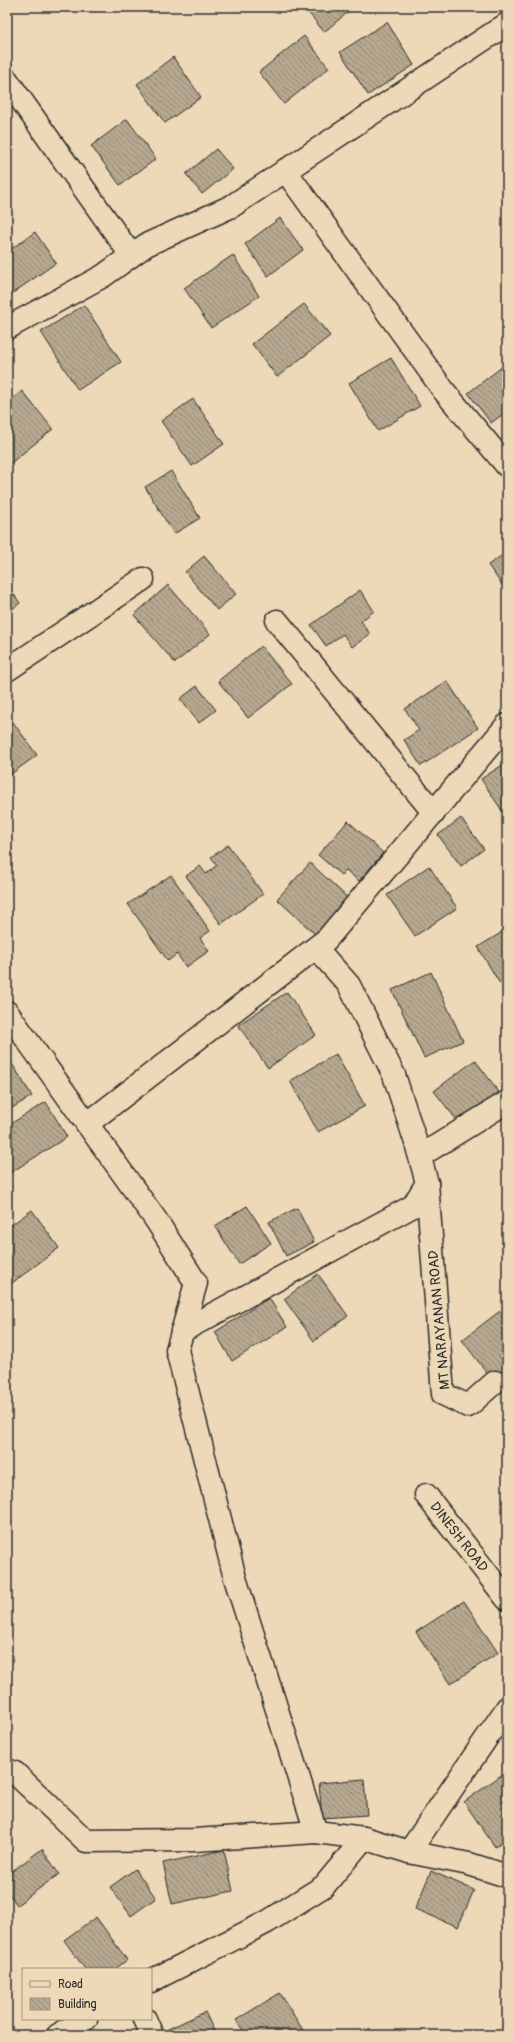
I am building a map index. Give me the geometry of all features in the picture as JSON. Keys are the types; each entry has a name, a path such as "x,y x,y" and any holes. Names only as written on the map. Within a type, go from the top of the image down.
{"street":[{"path":"7,328 103,276 146,245 232,206 507,24"},
{"path":"7,80 131,256"},
{"path":"285,170 444,391 507,466"},
{"path":"7,670 143,579"},
{"path":"277,621 434,813"},
{"path":"87,1124 327,939 507,725"},
{"path":"182,1331 413,1206 427,1184 420,1156 394,1075 349,985 316,948"},
{"path":"7,1012 156,1220 196,1283 177,1350 236,1578 316,1832"},
{"path":"420,1156 507,1102"},
{"name":"MT NARAYANAN ROAD","path":"427,1184 443,1394 468,1406 495,1382"},
{"name":"DINESH ROAD","path":"426,1495 507,1598"},
{"path":"409,1852 507,1708"},
{"path":"7,1770 15,1773 86,1841 195,1840 316,1832 364,1838 409,1852 469,1864 507,1876"},
{"path":"152,1980 267,1922 324,1886 364,1838"},
{"path":"58,2035 84,2020"},
{"path":"145,2020 152,2035"}],"building":[{"path":"304,7 354,7 324,32"},
{"path":"387,22 414,65 368,95 340,52"},
{"path":"304,36 329,68 284,104 259,72"},
{"path":"173,57 201,97 165,123 137,84"},
{"path":"127,119 156,159 120,185 91,146"},
{"path":"216,149 233,169 202,194 186,174"},
{"path":"280,218 303,250 268,276 245,244"},
{"path":"35,232 56,263 10,295 7,290 7,252"},
{"path":"233,255 259,296 211,328 184,288"},
{"path":"304,304 330,336 277,377 252,344"},
{"path":"84,305 121,362 78,390 41,332"},
{"path":"391,358 420,406 378,431 349,383"},
{"path":"507,363 507,411 491,423 468,393"},
{"path":"22,391 53,429 7,466 7,403"},
{"path":"193,399 224,444 192,466 161,421"},
{"path":"171,471 200,518 174,534 145,487"},
{"path":"507,552 507,592 488,565"},
{"path":"204,556 236,594 217,610 185,572"},
{"path":"7,585 20,603 7,613"},
{"path":"168,585 210,634 175,663 134,615"},
{"path":"360,590 374,611 361,621 370,634 352,647 343,634 326,646 311,625"},
{"path":"261,646 292,684 248,718 218,681"},
{"path":"447,681 478,728 421,766 404,740 419,730 405,709"},
{"path":"197,686 216,710 199,723 180,699"},
{"path":"7,714 37,755 7,777"},
{"path":"507,762 507,818 481,779"},
{"path":"461,818 484,849 461,866 438,835"},
{"path":"348,821 383,853 359,881 346,870 341,875 318,855"},
{"path":"228,845 263,894 221,924 186,876 200,866 206,874 217,865 211,857"},
{"path":"310,863 350,900 317,936 277,899"},
{"path":"429,866 457,908 415,936 387,895"},
{"path":"171,875 210,931 200,938 209,951 186,967 177,954 168,961 128,904"},
{"path":"507,929 507,980 500,984 478,947"},
{"path":"431,972 463,1041 424,1058 392,990"},
{"path":"287,992 316,1035 268,1068 238,1025"},
{"path":"336,1054 365,1106 318,1132 290,1081"},
{"path":"475,1060 499,1092 459,1123 434,1091"},
{"path":"11,1062 32,1096 7,1111 7,1065"},
{"path":"46,1102 67,1137 7,1175 7,1126"},
{"path":"247,1206 271,1243 239,1264 215,1226"},
{"path":"297,1208 314,1242 286,1256 269,1222"},
{"path":"32,1210 59,1248 12,1283 7,1276 7,1228"},
{"path":"318,1274 348,1316 314,1341 284,1299"},
{"path":"269,1298 287,1327 232,1361 215,1332"},
{"path":"500,1311 507,1321 507,1371 493,1381 462,1340"},
{"path":"464,1601 498,1653 450,1684 416,1632"},
{"path":"507,1771 507,1838 495,1847 464,1802"},
{"path":"364,1779 367,1815 322,1818 319,1783"},
{"path":"42,1849 59,1874 17,1905 7,1891 7,1875"},
{"path":"224,1850 233,1891 172,1904 163,1863"},
{"path":"135,1869 156,1898 131,1916 110,1887"},
{"path":"431,1871 474,1890 458,1927 415,1909"},
{"path":"96,1917 127,1960 116,1968 84,1968 64,1940"},
{"path":"280,1993 306,2035 246,2035 236,2020"},
{"path":"205,2012 216,2035 168,2035 166,2030"}]}
